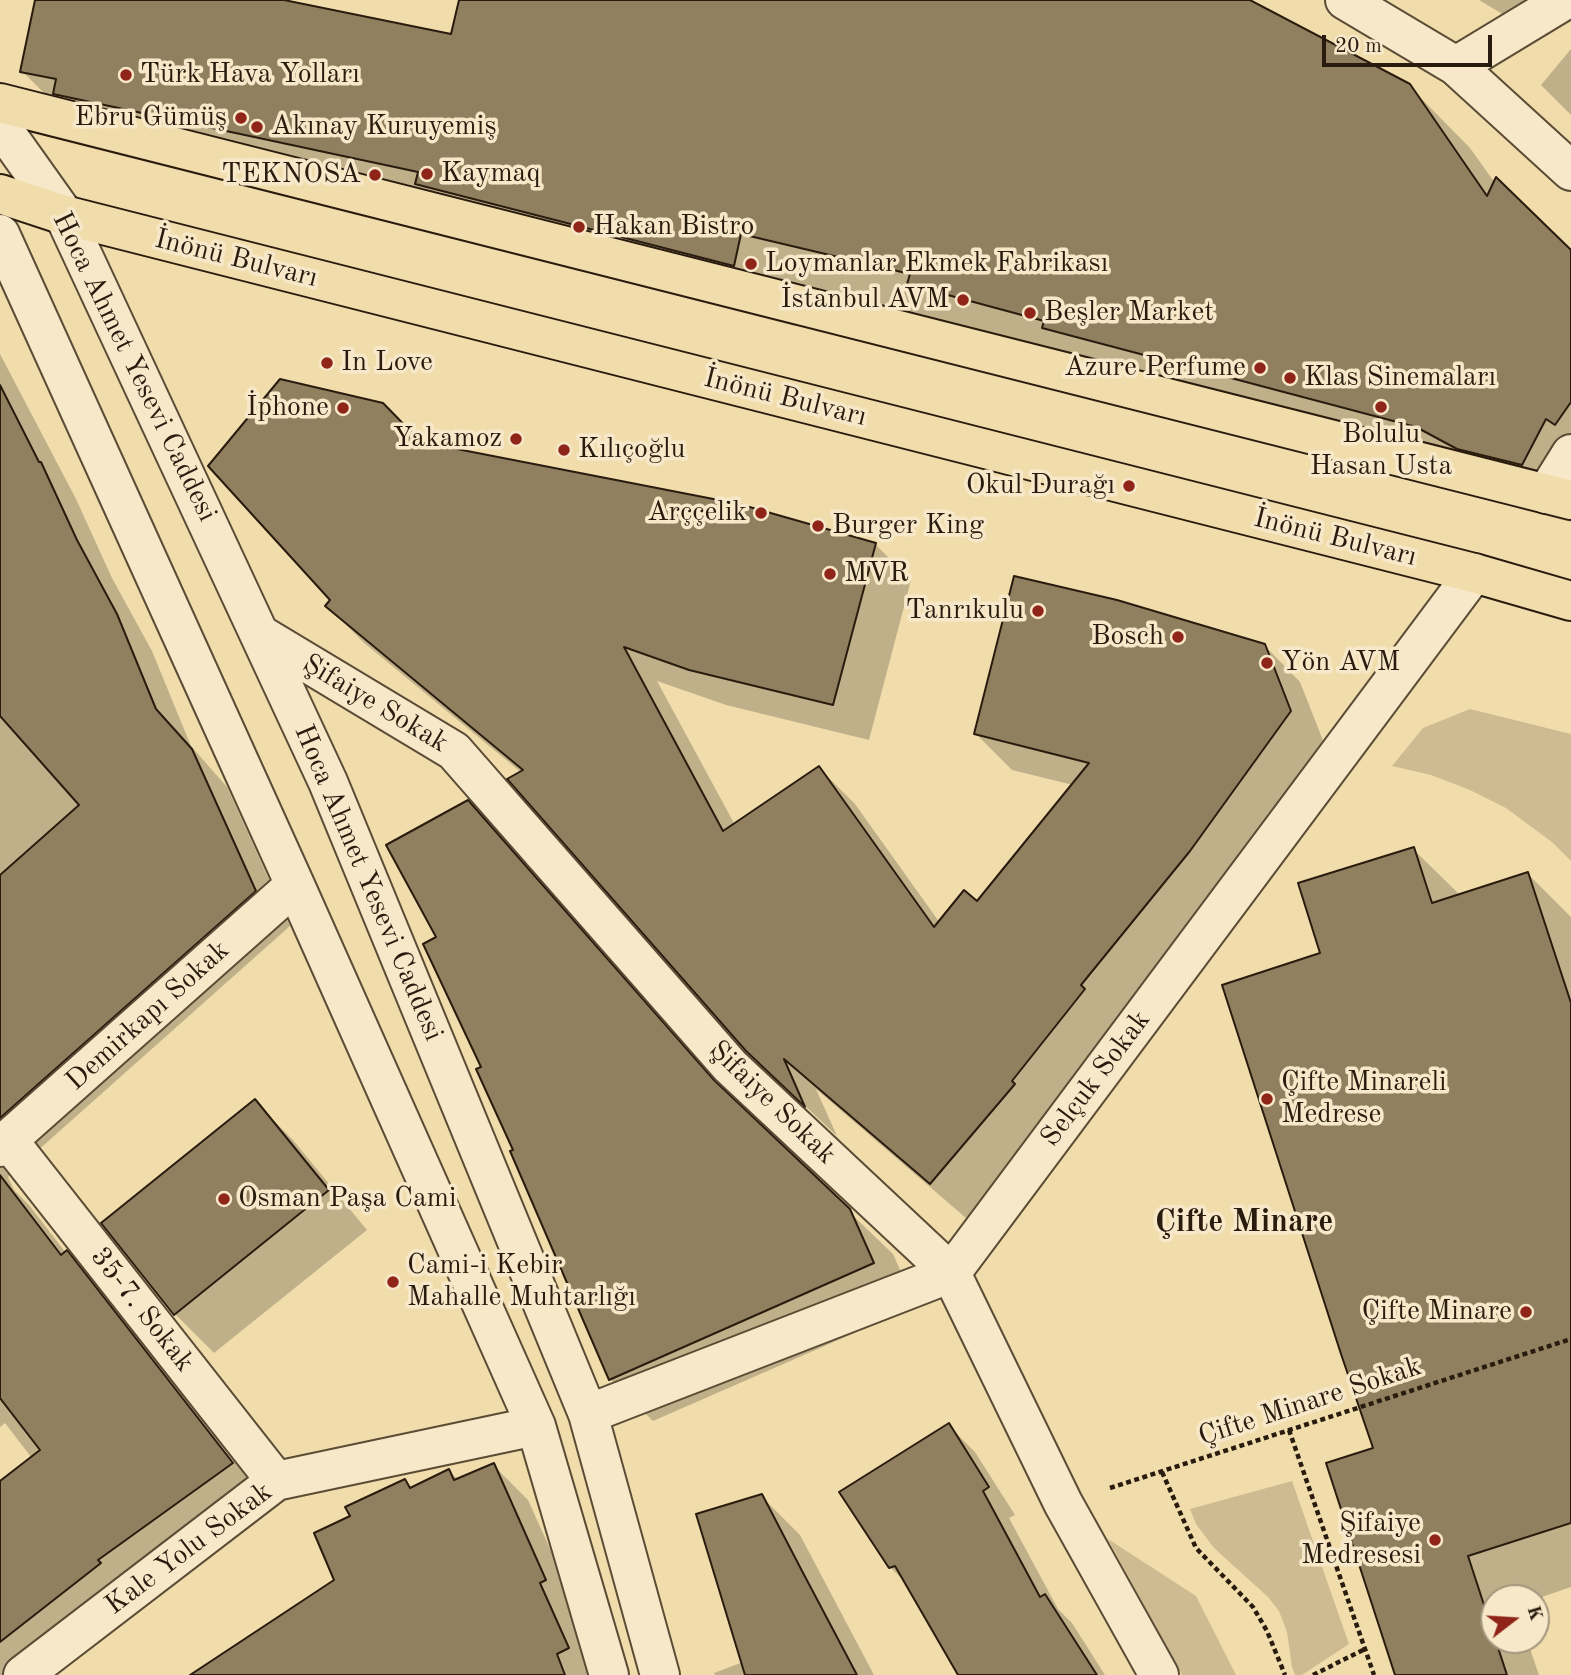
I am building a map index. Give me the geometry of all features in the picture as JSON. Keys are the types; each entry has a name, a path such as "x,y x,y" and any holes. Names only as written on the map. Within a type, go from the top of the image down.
{"main road":[{"path":"0,103 1558,497"},
{"name":"İnönü Bulvarı","path":"0,194 64,215 1474,573 1571,601"}],"street":[{"path":"1345,0 1456,66 1571,172"},
{"path":"1456,66 1565,0"},
{"name":"Hoca Ahmet Yesevi Caddesi","path":"0,125 64,215 328,782 588,1414 660,1675"},
{"path":"0,234 536,1426 609,1675"},
{"path":"1558,497 1571,454"},
{"name":"Selçuk Sokak","path":"951,1273 1474,573"},
{"name":"Şifaiye Sokak","path":"261,635 454,751 730,1066 951,1273 1063,1503 1158,1675"},
{"name":"Demirkapı Sokak","path":"4,1143 295,885"},
{"name":"35-7. Sokak","path":"4,1143 276,1481"},
{"path":"588,1414 951,1273"},
{"name":"Kale Yolu Sokak","path":"23,1675 276,1481 536,1426"}],"path":[{"name":"Çifte Minare Sokak","path":"1063,1503 1571,1339"},
{"path":"1289,1430 1374,1675"},
{"path":"1162,1472 1196,1548 1253,1607 1267,1631 1285,1675"},
{"path":"1313,1675 1365,1649"}],"shaded area":[{"path":"1470,709 1571,734 1571,861 1552,842 1506,808 1431,775 1392,766 1423,728"},
{"path":"1292,1481 1349,1644 1302,1675 1295,1675 1292,1667 1287,1632 1279,1611 1268,1597 1214,1548 1196,1524 1190,1509"},
{"path":"1108,1539 1196,1596 1236,1675 1182,1675"}],"building":[{"path":"35,0 284,0 451,34 459,0 1250,0 1410,84 1487,196 1496,177 1571,250 1571,402 1555,425 1546,419 1522,465 1457,449 1416,427 1042,328 1044,321 907,284 910,274 741,234 734,266 415,184 418,172 53,94 56,79 20,72"},
{"path":"280,379 383,403 421,442 739,504 876,543 833,705 689,670 624,647 723,831 819,766 934,927 964,890 977,901 1089,763 974,734 1014,576 1117,600 1265,644 1291,711 1190,851 1081,985 1085,989 1012,1081 1015,1084 930,1184 784,1059 805,1107 746,1051 507,779 523,770 325,606 330,600 208,466"},
{"path":"0,385 117,614 156,709 192,749 256,891 0,1118 0,875 79,805 0,716"},
{"path":"468,800 714,1080 850,1209 874,1263 609,1380 510,1151 513,1150 476,1069 481,1067 423,944 436,937 386,845"},
{"path":"1414,847 1432,903 1528,872 1571,1003 1571,1523 1468,1556 1480,1593 1480,1654 1500,1654 1507,1675 1395,1675 1326,1463 1373,1448 1222,985 1320,953 1298,883"},
{"name":"Osman Paşa Cami","path":"255,1099 329,1190 174,1315 101,1223"},
{"path":"0,1175 61,1255 67,1250 233,1463 98,1560 101,1563 0,1642 0,1481 40,1450 0,1398"},
{"path":"949,1423 989,1487 983,1491 1040,1597 1045,1594 1097,1675 958,1675 895,1566 889,1568 839,1492"},
{"path":"494,1463 546,1580 540,1583 569,1648 557,1654 565,1675 190,1675 334,1580 314,1533 350,1516 345,1507 405,1479 410,1488 449,1469 454,1480"},
{"path":"762,1494 857,1675 745,1675 696,1514"}],"place":[{"name":"Türk Hava Yolları","path":"126,75"},
{"name":"Ebru Gümüş","path":"241,118"},
{"name":"Akınay Kuruyemiş","path":"257,127"},
{"name":"Kaymaq","path":"427,174"},
{"name":"TEKNOSA","path":"375,175"},
{"name":"Hakan Bistro","path":"579,227"},
{"name":"Loymanlar Ekmek Fabrikası","path":"751,264"},
{"name":"İstanbul AVM","path":"963,300"},
{"name":"Beşler Market","path":"1030,313"},
{"name":"In Love","path":"327,363"},
{"name":"Azure Perfume","path":"1260,368"},
{"name":"Klas Sinemaları","path":"1290,378"},
{"name":"Bolulu Hasan Usta","path":"1381,407"},
{"name":"İphone","path":"343,408"},
{"name":"Yakamoz","path":"516,439"},
{"name":"Kılıçoğlu","path":"564,450"},
{"name":"Okul Durağı","path":"1129,486"},
{"name":"Arççelik","path":"761,513"},
{"name":"Burger King","path":"818,526"},
{"name":"MVR","path":"830,574"},
{"name":"Tanrıkulu","path":"1038,611"},
{"name":"Bosch","path":"1178,637"},
{"name":"Yön AVM","path":"1267,663"},
{"name":"Çifte Minareli Medrese","path":"1267,1099"},
{"name":"Osman Paşa Cami","path":"224,1199"},
{"name":"Cami-i Kebir Mahalle Muhtarlığı","path":"393,1282"},
{"name":"Çifte Minare","path":"1526,1312"},
{"name":"Şifaiye Medresesi","path":"1435,1540"}],"district":[{"name":"Çifte Minare","path":"1244,1223"}]}
